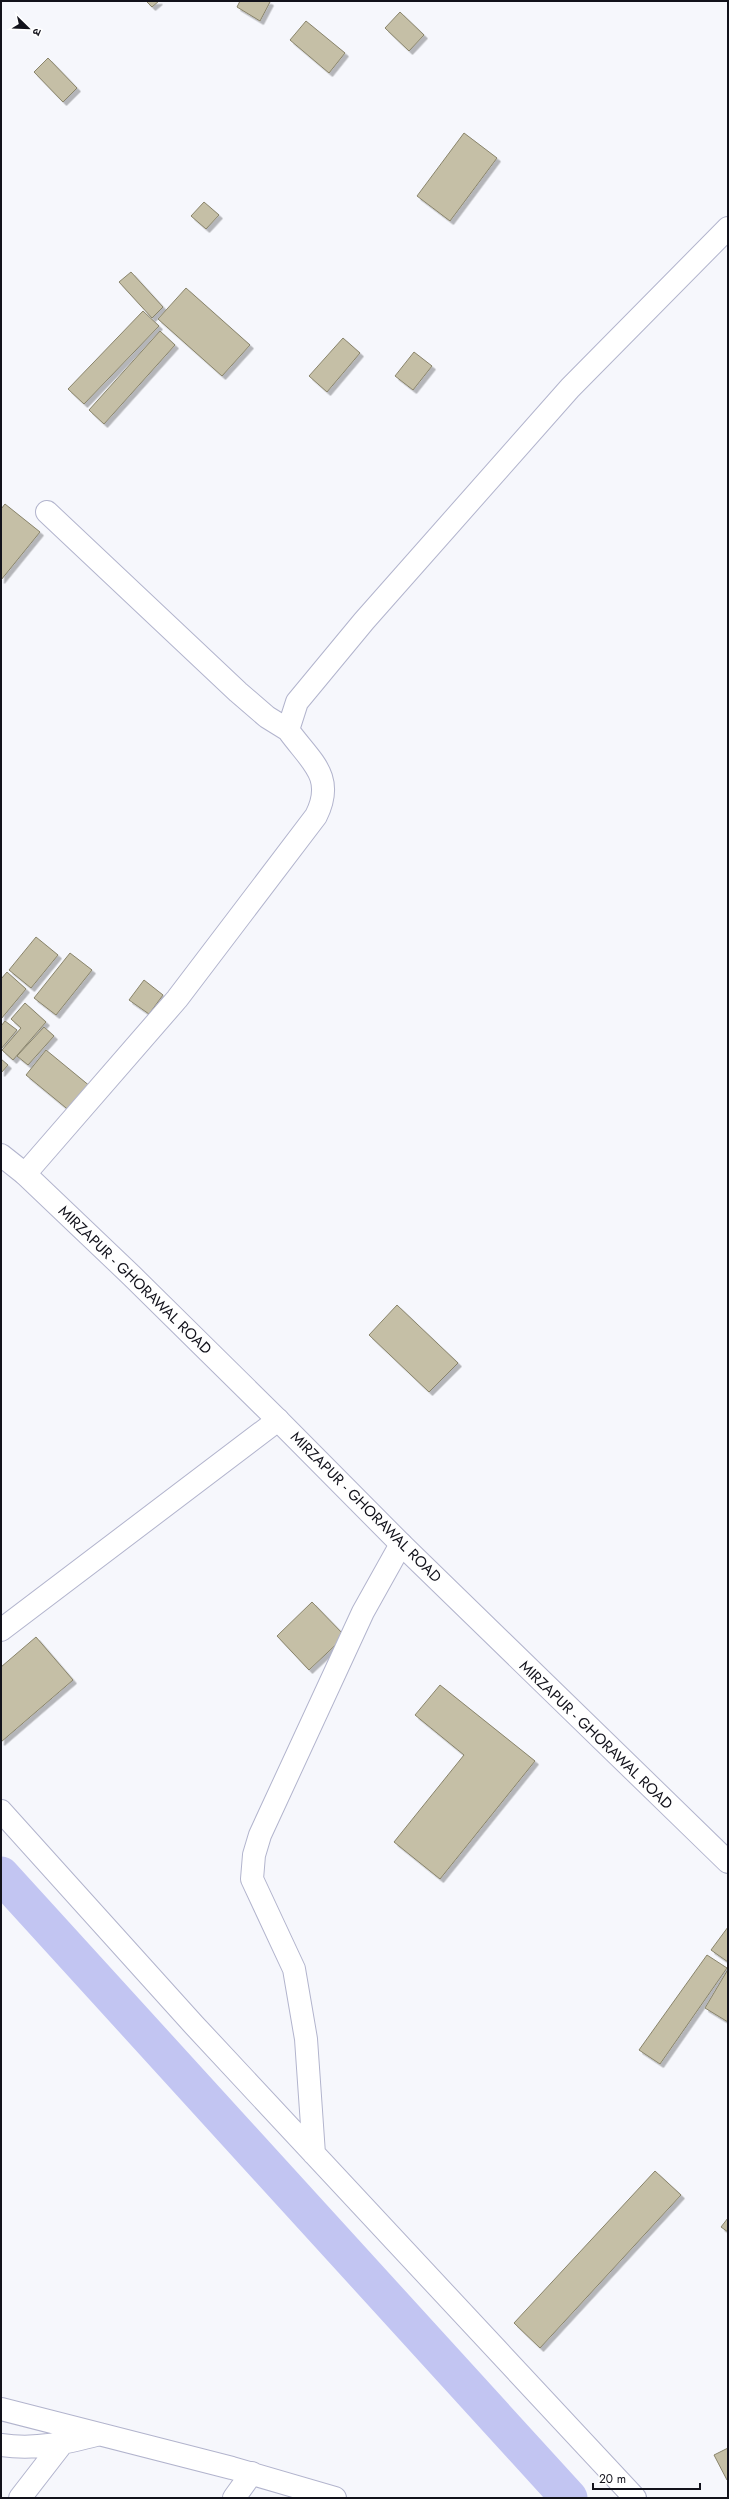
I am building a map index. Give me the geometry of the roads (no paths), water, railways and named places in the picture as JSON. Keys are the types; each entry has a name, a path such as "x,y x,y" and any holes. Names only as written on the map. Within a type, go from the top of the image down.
{"street":[{"path":"288,730 297,702 369,615 570,388 728,228"},
{"path":"25,1174 176,999 316,816 323,802 325,789 322,776 288,730 267,717 238,692 47,512"},
{"name":"MIRZAPUR - GHORAWAL ROAD","path":"1,1155 25,1174 278,1420 401,1544 728,1862"},
{"path":"1,1630 278,1420"},
{"path":"314,2154 306,2039 294,1969 252,1879 254,1855 260,1835 360,1619 401,1544"},
{"path":"1,1811 194,2026 635,2498"},
{"path":"1,2409 102,2433 252,2473 335,2498"},
{"path":"1,2446 26,2448 60,2445 102,2433"},
{"path":"20,2498 45,2468 60,2445"},
{"path":"234,2498 252,2473"}],"waterway":[{"path":"1,1875 569,2498"}]}
